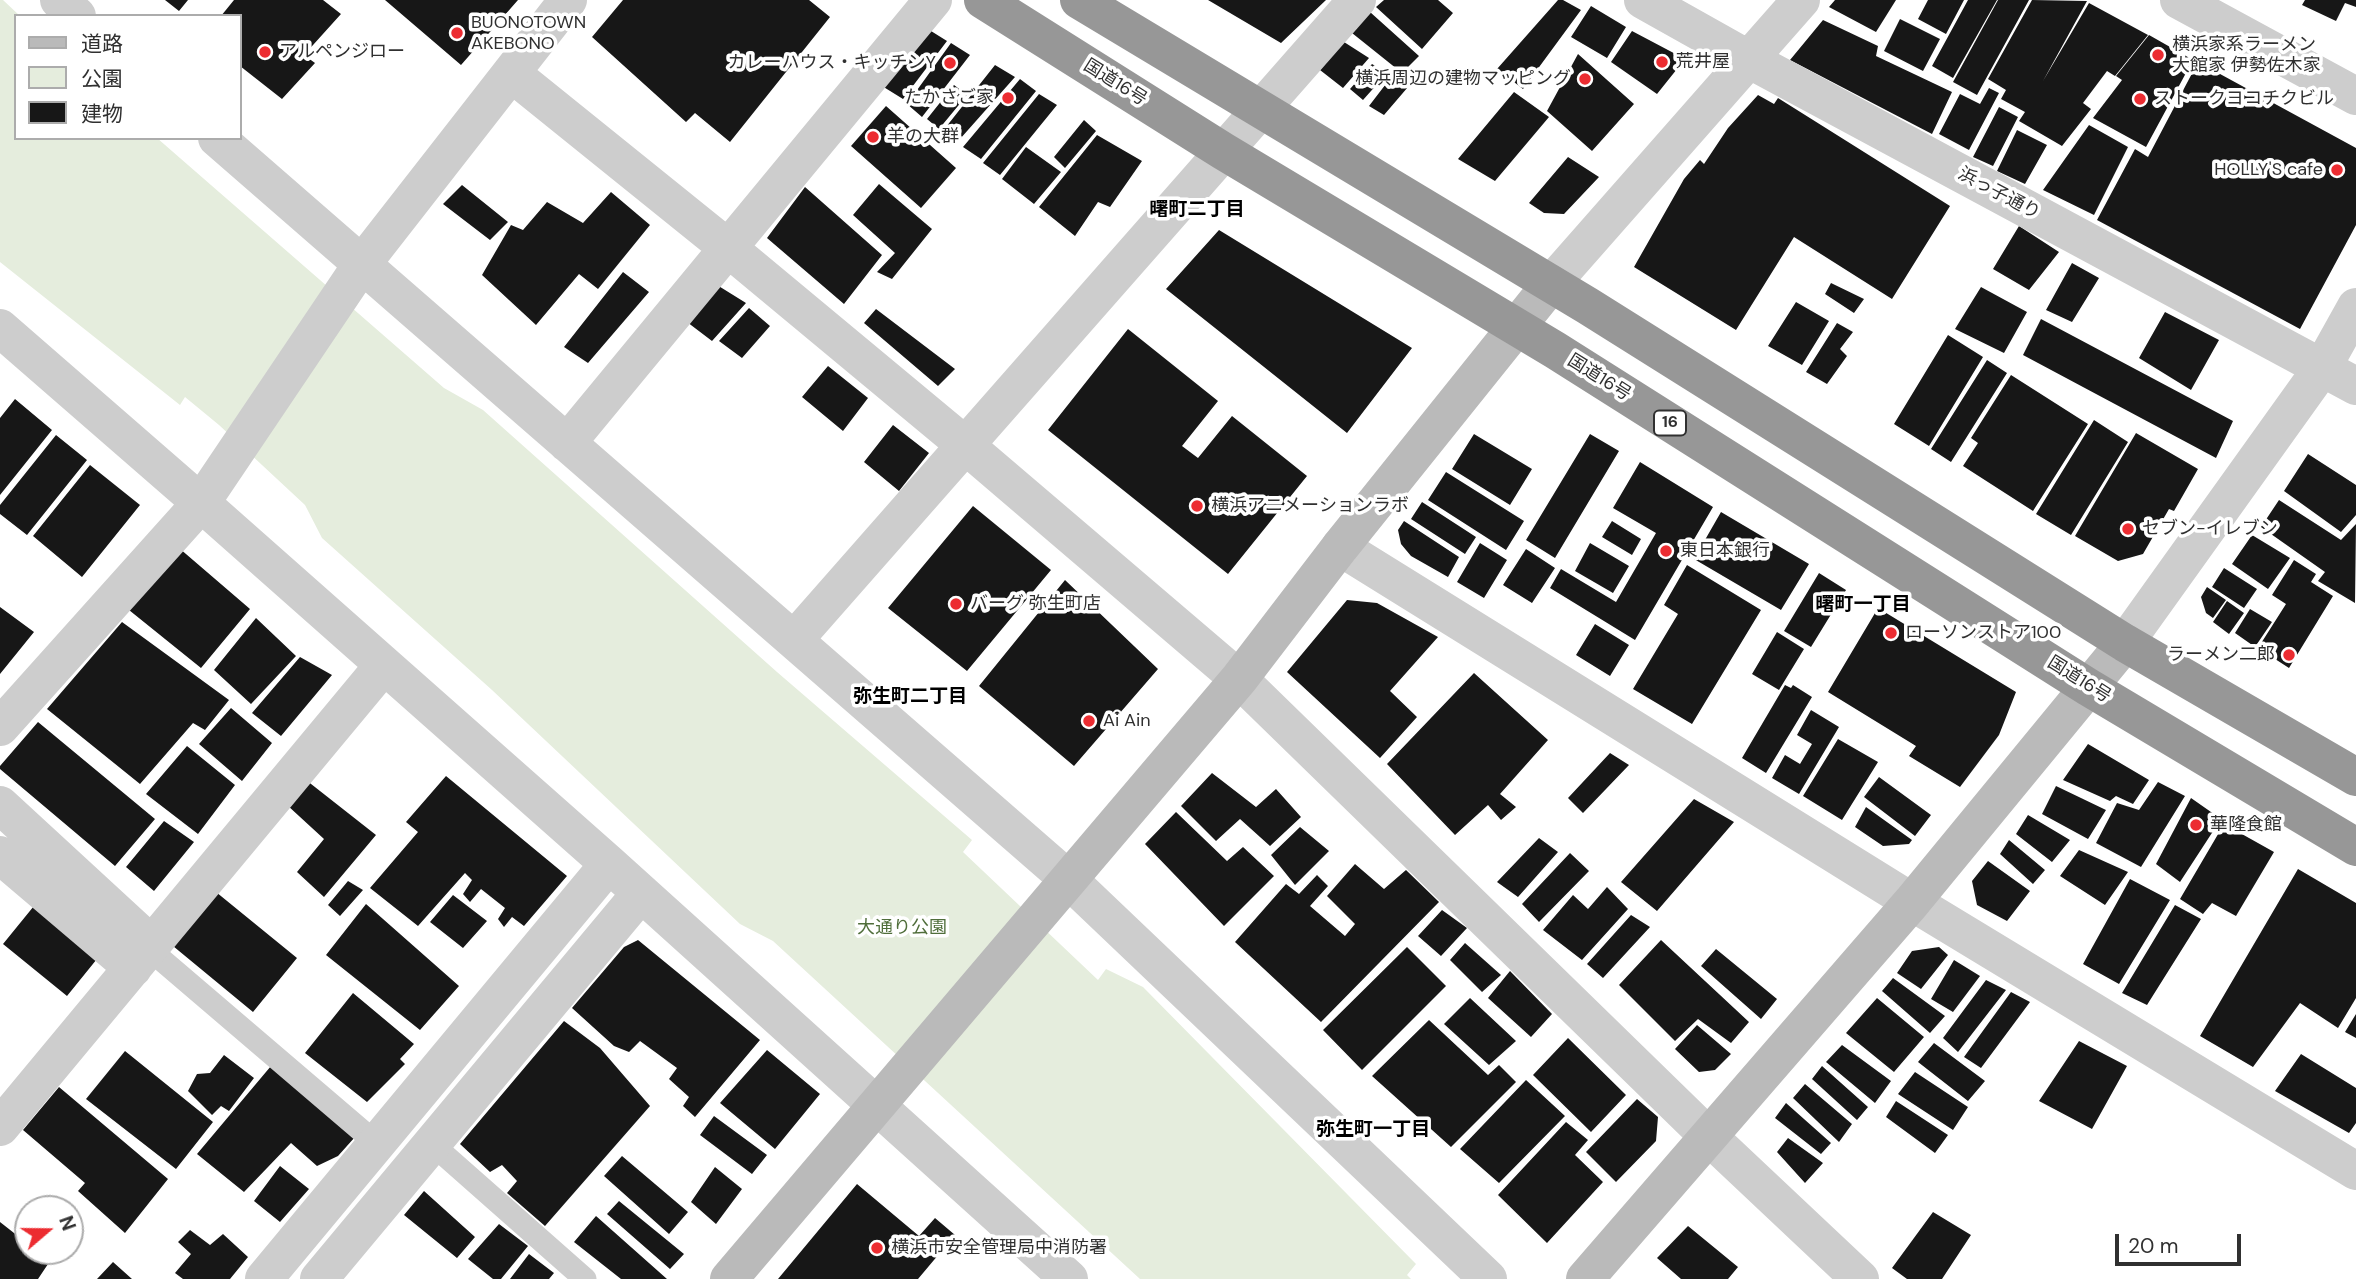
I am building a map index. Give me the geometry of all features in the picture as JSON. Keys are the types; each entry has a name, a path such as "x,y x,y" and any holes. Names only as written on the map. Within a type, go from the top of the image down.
{"highway":[{"name":"国道16号","path":"983,0 1223,151 1517,327 2088,687 2356,847"},
{"path":"1079,0 1552,284 2125,643 2356,777"}],"street":[{"path":"59,0 75,14"},
{"path":"0,727 201,503 362,264 568,0"},
{"path":"567,443 933,0"},
{"path":"794,640 1357,0"},
{"name":"浜っ子通り","path":"1643,0 2356,386"},
{"path":"729,1279 1239,678 1340,547 1552,284 1801,0"},
{"path":"2179,0 2222,10 2356,96"},
{"path":"511,73 729,248 1239,678 1707,1135 1860,1279"},
{"path":"220,140 1068,879 1488,1279"},
{"path":"1585,1279 1707,1135 1912,902 2125,643 2322,368 2356,307"},
{"path":"0,328 641,893 874,1106 1069,1279"},
{"path":"1340,547 1912,902 2356,1171"},
{"path":"0,1127 384,665"},
{"path":"0,805 145,954"},
{"path":"0,855 145,954"},
{"path":"264,1279 608,864"},
{"path":"319,1279 641,893"}],"lane":[{"path":"145,954 376,1143"},
{"path":"432,1144 585,1279"}],"green space":[{"name":"大通り公園","path":"0,0 3,0 18,14 14,14 14,140 159,140 444,388 483,410 777,672 972,840 963,852 1098,980 1106,969 1143,987 1416,1264 1407,1275 1411,1279 1140,1279 773,941 740,924 492,690 322,538 305,505 219,425 185,397 180,405 0,262"}],"building":[{"path":"165,0 188,0 179,11"},
{"path":"234,0 323,0 341,14 304,55 315,63 282,99 242,68 242,14 223,14"},
{"name":"BUONOTOWN AKEBONO","path":"385,0 518,0 461,65"},
{"path":"623,0 809,0 830,17 730,142 695,113 686,122 592,37"},
{"path":"1208,0 1326,0 1281,43"},
{"path":"1384,0 1438,0 1453,13 1422,49 1376,7"},
{"path":"1558,0 1581,10 1523,89 1497,69"},
{"path":"1835,0 1896,0 1876,32 1829,7"},
{"path":"1928,0 1964,0 1946,34 1918,19"},
{"path":"1968,0 1997,0 1953,78 1932,66"},
{"path":"1998,0 2029,0 1977,95 1953,82"},
{"path":"2032,0 2087,1 2043,81 2089,3 2148,35 2115,76 2107,71 2083,103 2091,109 2062,146 2019,121 2025,112 2001,99 2006,90 1988,79"},
{"path":"2305,0 2356,0 2356,7 2345,3 2336,21 2302,5"},
{"path":"1591,6 1626,27 1607,58 1571,37"},
{"path":"1370,12 1419,56 1402,73 1352,33"},
{"path":"1900,19 1940,39 1923,71 1884,51"},
{"path":"1823,20 1878,46 1876,56 1952,92 1932,134 1790,60"},
{"path":"931,31 947,41 903,99 882,86"},
{"path":"1632,31 1685,59 1657,94 1611,62"},
{"name":"ストークヨコチクビル","path":"2149,35 2193,60 2146,147 2093,118 2122,80 2116,76"},
{"path":"1344,42 1369,58 1343,88 1320,70"},
{"path":"951,43 970,55 922,117 907,104"},
{"name":"横浜周辺の建物マッピング","path":"1578,54 1634,104 1592,151 1547,111"},
{"path":"2198,62 2356,148 2356,225 2300,329 2097,220 2135,149 2148,157"},
{"path":"1372,64 1387,73 1363,100 1350,89"},
{"path":"995,65 1015,77 960,139 946,127"},
{"path":"1392,76 1408,87 1384,115 1369,106"},
{"path":"1020,79 1036,91 981,159 963,147"},
{"path":"954,85 967,95 939,129 927,119"},
{"path":"1989,88 1999,93 1969,150 1939,134 1960,94 1980,104"},
{"path":"1514,92 1549,117 1495,181 1458,159"},
{"path":"1039,94 1057,105 1000,175 983,163"},
{"path":"1758,95 1774,104 1778,98 1950,206 1892,299 1794,237 1736,330 1634,267 1684,179 1700,160 1704,164 1728,128"},
{"path":"886,106 956,168 921,208 851,146"},
{"path":"1999,107 2018,117 1993,166 1973,157"},
{"path":"1084,120 1096,131 1065,168 1054,157"},
{"path":"2089,125 2128,147 2094,215 2043,190"},
{"path":"2017,130 2047,145 2025,184 1997,171"},
{"path":"1097,135 1142,161 1110,207 1098,202 1075,236 1039,207"},
{"path":"1026,147 1061,172 1034,204 1002,179"},
{"path":"1568,157 1599,177 1564,214 1544,213 1529,203"},
{"path":"879,184 932,229 892,279 877,272 895,253 853,215"},
{"path":"462,185 508,222 490,240 443,204"},
{"path":"805,187 882,255 844,304 767,238"},
{"path":"611,192 650,225 598,289 579,274 536,325 482,275 511,225 523,230 547,202 583,223"},
{"path":"2019,226 2059,252 2029,290 1993,269"},
{"path":"1219,230 1412,348 1347,433 1166,289"},
{"path":"2072,263 2099,278 2072,322 2046,310"},
{"path":"623,272 649,292 588,363 564,347"},
{"path":"1831,283 1864,299 1854,313 1825,294"},
{"path":"717,285 746,303 712,341 687,322"},
{"path":"1981,287 2027,312 2004,353 1955,329"},
{"path":"1796,302 1829,321 1802,365 1768,346"},
{"path":"749,308 770,326 742,358 719,341"},
{"path":"876,309 955,369 938,386 864,323"},
{"path":"2165,312 2219,340 2191,390 2139,358"},
{"path":"2041,319 2233,421 2216,458 2023,355"},
{"path":"1837,323 1853,332 1840,349 1847,356 1827,384 1806,372"},
{"path":"1128,329 1218,401 1182,446 1198,458 1232,416 1307,476 1228,574 1048,430"},
{"path":"1948,335 1983,357 1929,446 1894,424"},
{"path":"1987,360 2007,373 1951,462 1931,449"},
{"path":"828,366 868,398 843,431 802,397"},
{"path":"2011,375 2088,424 2033,511 1963,466 1978,443 1971,438"},
{"path":"15,399 52,430 0,495 0,418"},
{"path":"2094,420 2128,442 2071,535 2036,514"},
{"path":"893,425 929,453 899,491 864,462"},
{"path":"2136,433 2198,469 2174,511 2169,509 2143,554 2118,561 2075,536"},
{"path":"1474,434 1532,469 1510,505 1452,469"},
{"path":"1590,434 1619,451 1555,558 1526,540"},
{"path":"56,435 87,460 27,535 0,514 0,505"},
{"path":"2308,454 2356,485 2356,515 2341,532 2284,491"},
{"name":"東日本銀行","path":"1640,462 1713,507 1635,640 1550,588 1561,569 1616,602 1656,533 1613,508"},
{"path":"90,465 140,505 82,577 33,536"},
{"path":"1446,472 1524,521 1506,550 1428,500"},
{"path":"2279,500 2341,540 2356,524 2355,603 2318,581 2325,572 2261,527"},
{"path":"1422,502 1476,537 1465,554 1411,519"},
{"path":"973,506 1051,570 967,671 888,608"},
{"path":"1721,512 1809,564 1781,610 1694,559"},
{"path":"1404,521 1459,557 1448,577 1411,556 1401,544 1398,530"},
{"path":"1612,521 1641,539 1632,555 1602,537"},
{"path":"2252,535 2290,558 2268,589 2232,564"},
{"path":"1480,543 1507,560 1484,598 1457,582"},
{"path":"1590,543 1629,566 1613,593 1575,571"},
{"path":"179,548 250,609 201,668 129,610"},
{"path":"1526,549 1555,568 1532,603 1503,585"},
{"path":"2294,560 2316,574 2311,582 2333,596 2289,668 2258,648 2286,604 2272,595"},
{"path":"1687,565 1761,610 1692,724 1633,689 1678,614 1664,605"},
{"path":"2224,568 2257,589 2244,608 2212,587"},
{"path":"1819,573 1846,590 1811,647 1784,631"},
{"path":"1065,580 1158,669 1074,766 979,686"},
{"path":"2207,587 2226,600 2213,618 2206,613 2201,597"},
{"path":"1347,600 1377,603 1438,637 1390,691 1417,717 1380,758 1287,672"},
{"path":"2227,601 2244,613 2229,634 2213,622"},
{"path":"0,607 34,632 0,674"},
{"path":"1878,608 2016,692 1999,735 1960,787 1909,756 1916,746 1828,692"},
{"path":"2250,609 2272,622 2255,647 2235,633"},
{"path":"256,618 296,656 251,704 214,670"},
{"path":"122,622 229,700 205,730 193,723 140,784 47,709"},
{"path":"1595,624 1629,645 1610,676 1576,655"},
{"path":"1777,632 1804,649 1779,690 1752,674"},
{"path":"300,657 332,675 281,736 252,713"},
{"path":"1474,673 1548,740 1500,794 1516,807 1501,820 1488,805 1455,835 1387,764"},
{"path":"1785,685 1791,688 1793,685 1812,697 1766,773 1742,758"},
{"path":"231,708 272,743 242,781 199,744"},
{"path":"1811,710 1839,727 1799,794 1772,778 1785,755 1800,764 1812,744 1797,735"},
{"path":"38,722 155,819 115,866 0,769"},
{"path":"1838,739 1878,762 1842,820 1803,796"},
{"path":"2088,744 2149,780 2133,804 2116,796 2110,801 2063,780"},
{"path":"187,746 235,785 198,834 146,794"},
{"path":"1610,753 1629,765 1583,813 1568,798"},
{"path":"1212,773 1256,807 1276,789 1301,817 1270,846 1240,819 1216,841 1181,806"},
{"path":"446,776 567,876 524,926 512,917 504,927 498,919 505,908 481,889 470,902 463,894 472,880 465,873 418,926 370,888 418,832 406,822"},
{"path":"1879,777 1931,815 1915,836 1864,797"},
{"path":"306,780 376,835 324,897 297,872 324,839 287,805"},
{"path":"2158,782 2185,796 2141,867 2096,843 2117,803 2139,810"},
{"path":"2056,786 2106,810 2088,839 2042,814"},
{"path":"2191,798 2221,819 2180,882 2156,864"},
{"path":"1694,799 1734,822 1657,911 1621,882"},
{"path":"1866,807 1912,840 1909,844 1883,846 1855,827"},
{"path":"1176,812 1227,861 1243,847 1274,876 1224,926 1145,844"},
{"path":"2028,815 2070,840 2052,862 2016,834"},
{"path":"164,821 194,842 154,891 126,867"},
{"path":"2224,824 2274,852 2236,916 2212,903 2203,914 2180,899"},
{"path":"1300,827 1329,851 1295,885 1271,855"},
{"path":"1539,838 1558,852 1518,897 1497,882"},
{"path":"2009,840 2045,870 2033,884 2000,854"},
{"path":"2079,850 2128,872 2105,905 2060,876"},
{"path":"1570,853 1589,871 1539,922 1522,904"},
{"path":"1988,861 2030,891 2007,921 1977,905 1972,881"},
{"path":"1355,864 1384,889 1406,870 1439,902 1321,1022 1235,942 1286,884 1299,894 1317,875 1328,886 1310,906 1345,936 1355,924 1327,896"},
{"path":"2298,869 2356,903 2356,998 2338,1028 2300,1003 2253,1067 2200,1036"},
{"path":"2130,879 2170,900 2119,984 2083,964"},
{"path":"348,881 363,890 340,916 328,905"},
{"path":"1607,887 1628,909 1582,960 1543,930 1573,895 1588,909"},
{"path":"216,892 297,958 253,1012 173,946"},
{"path":"453,895 487,921 463,948 430,922"},
{"path":"38,901 101,954 67,996 3,944"},
{"path":"366,904 459,986 420,1030 326,955"},
{"path":"2175,905 2201,919 2147,1005 2122,993"},
{"path":"1442,910 1467,928 1441,956 1418,936"},
{"path":"1631,915 1650,927 1603,978 1587,964"},
{"path":"638,940 760,1040 695,1117 683,1106 689,1097 669,1079 677,1068 640,1041 629,1052 614,1046 572,1008 624,947"},
{"path":"1661,940 1749,1022 1731,1043 1698,1019 1675,1041 1619,985"},
{"path":"1465,943 1501,975 1482,992 1450,960"},
{"path":"1407,947 1446,986 1362,1070 1323,1030"},
{"path":"1939,947 1948,955 1921,989 1897,973 1912,951"},
{"path":"1716,949 1777,999 1761,1019 1701,966"},
{"path":"1954,960 1980,976 1953,1012 1931,999"},
{"path":"1510,971 1552,1014 1531,1037 1488,998"},
{"path":"1893,978 1945,1016 1930,1033 1882,991"},
{"path":"1986,980 2006,990 1958,1052 1943,1038"},
{"path":"2011,992 2030,1002 1981,1068 1964,1057"},
{"path":"353,993 414,1044 400,1059 405,1064 367,1102 305,1053"},
{"path":"1470,998 1516,1041 1489,1065 1444,1024"},
{"path":"1877,998 1924,1037 1894,1072 1846,1033"},
{"path":"2356,1014 2356,1038 2345,1032"},
{"path":"1429,1020 1488,1075 1499,1065 1516,1082 1451,1147 1372,1076"},
{"path":"564,1021 600,1048 650,1106 545,1226 507,1193 517,1181 502,1165 490,1172 460,1144"},
{"path":"1697,1025 1731,1054 1715,1070 1699,1072 1675,1049"},
{"path":"1568,1038 1626,1095 1591,1132 1533,1075"},
{"path":"2079,1041 2127,1066 2092,1129 2039,1101"},
{"path":"1934,1043 1985,1081 1968,1101 1918,1062"},
{"path":"1842,1045 1891,1081 1875,1103 1826,1062"},
{"path":"767,1050 820,1094 775,1149 720,1103"},
{"path":"125,1051 213,1122 176,1169 86,1099"},
{"path":"2301,1054 2356,1088 2356,1123 2349,1133 2275,1091"},
{"path":"224,1055 254,1078 229,1111 221,1106 212,1115 188,1091 197,1074 210,1073"},
{"path":"271,1066 355,1137 338,1156 317,1166 291,1143 244,1192 197,1154"},
{"path":"1822,1066 1868,1107 1857,1120 1812,1079"},
{"path":"1915,1072 1968,1107 1953,1130 1898,1094"},
{"path":"1526,1080 1565,1116 1499,1183 1460,1149"},
{"path":"1805,1084 1852,1124 1839,1142 1793,1098"},
{"path":"59,1087 168,1179 125,1233 78,1191 85,1183 23,1130"},
{"path":"1637,1099 1658,1117 1656,1141 1616,1182 1586,1152"},
{"path":"1896,1101 1948,1135 1935,1153 1886,1117"},
{"path":"1786,1103 1831,1143 1821,1154 1775,1118"},
{"path":"714,1116 767,1155 752,1174 700,1135"},
{"path":"1566,1122 1588,1140 1575,1155 1603,1182 1547,1243 1498,1195"},
{"path":"1788,1138 1823,1163 1805,1183 1777,1152"},
{"path":"622,1156 688,1212 669,1234 604,1176"},
{"path":"280,1166 309,1189 280,1222 254,1201"},
{"path":"715,1167 742,1189 716,1224 691,1202"},
{"path":"857,1184 919,1236 935,1218 955,1235 918,1279 778,1279"},
{"path":"424,1191 475,1237 457,1258 404,1215"},
{"path":"619,1201 684,1254 670,1269 607,1214"},
{"path":"1933,1212 1971,1235 1942,1279 1907,1279 1892,1268"},
{"path":"596,1216 667,1279 621,1279 574,1242"},
{"path":"0,1222 14,1233 14,1265 47,1265 38,1279 0,1279"},
{"path":"499,1224 528,1246 501,1279 493,1279 468,1259"},
{"path":"1688,1226 1738,1267 1728,1279 1681,1279 1657,1258"},
{"path":"190,1230 210,1245 223,1234 248,1257 230,1279 183,1279 175,1273 191,1254 178,1242"},
{"path":"529,1254 554,1273 549,1279 510,1279"},
{"path":"113,1262 132,1279 97,1279"}],"place":[{"name":"BUONOTOWN AKEBONO","path":"457,33"},
{"name":"アルペンジロー","path":"265,52"},
{"name":"横浜家系ラーメン 大館家 伊勢佐木家","path":"2158,55"},
{"name":"荒井屋","path":"1662,62"},
{"name":"カレーハウス・キッチンY","path":"950,63"},
{"name":"横浜周辺の建物マッピング","path":"1585,79"},
{"name":"たかさご家","path":"1008,98"},
{"name":"ストークヨコチクビル","path":"2140,99"},
{"name":"羊の大群","path":"873,137"},
{"name":"HOLLY'S cafe","path":"2337,170"},
{"name":"横浜アニメーションラボ","path":"1197,506"},
{"name":"セブン-イレブン","path":"2128,529"},
{"name":"東日本銀行","path":"1666,551"},
{"name":"バーグ 弥生町店","path":"956,604"},
{"name":"ローソンストア100","path":"1891,633"},
{"name":"ラーメン二郎","path":"2289,655"},
{"name":"Ai Ain","path":"1089,721"},
{"name":"華隆食館","path":"2196,825"},
{"name":"横浜市安全管理局中消防署","path":"877,1248"}],"district":[{"name":"曙町二丁目","path":"1197,210"},
{"name":"曙町一丁目","path":"1863,605"},
{"name":"弥生町二丁目","path":"910,697"},
{"name":"弥生町一丁目","path":"1373,1130"}]}
